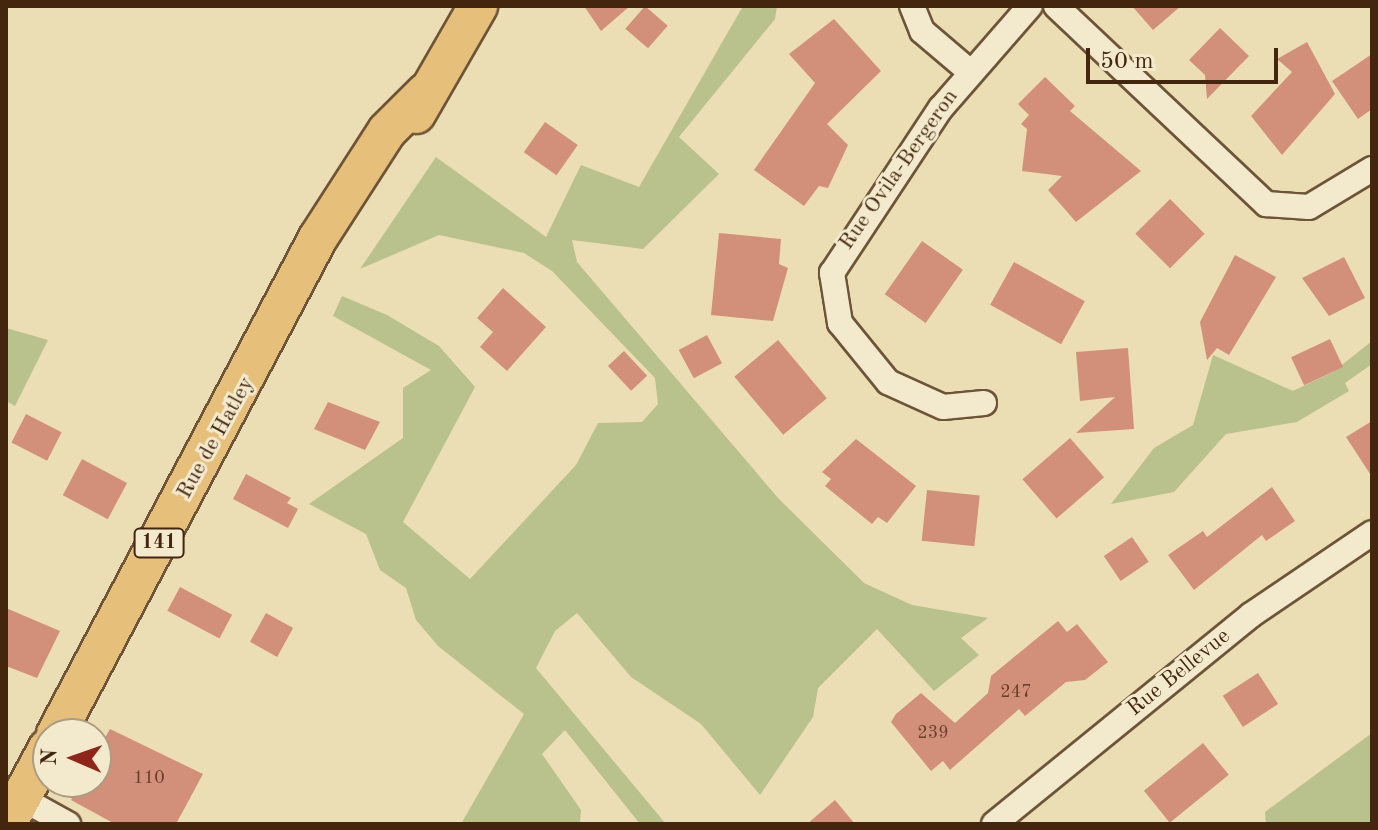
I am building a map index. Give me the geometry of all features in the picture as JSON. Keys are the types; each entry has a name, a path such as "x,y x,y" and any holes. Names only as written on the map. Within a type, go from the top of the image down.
{"main road":[{"name":"Rue de Hatley","path":"65,718 263,353 346,236 425,93 478,6"},
{"path":"14,811 32,778"}],"street":[{"path":"912,6 922,31 969,71"},
{"path":"1056,6 1266,204 1309,207 1372,169"},
{"name":"Rue Ovila-Bergeron","path":"984,403 933,405 888,382 840,323 831,290 847,241 969,71 1017,10"},
{"name":"Rue Bellevue","path":"1005,821 1251,615 1372,533"},
{"path":"14,811 68,824"}],"green space":[{"path":"743,6 777,6 775,19 679,137 719,174 643,249 572,240 577,262 778,498 864,583 912,605 988,618 961,638 979,655 934,691 877,629 818,688 813,717 760,795 701,724 631,677 577,613 555,631 536,668 666,824 640,824 565,730 542,754 581,810 580,824 461,824 524,714 438,646 416,620 406,588 380,570 366,534 309,504 403,438 403,388 431,370 333,316 342,296 387,315 439,346 475,387 403,522 470,579 576,465 598,423 642,422 658,404 655,378 552,271 524,253 439,235 360,269 436,157 546,237 581,165 639,187"},
{"path":"6,328 48,340 15,406 6,401"},
{"path":"1372,341 1372,364 1345,383 1349,391 1297,422 1226,434 1174,492 1111,504 1154,448 1193,425 1213,355 1293,391 1333,372"},
{"path":"1372,733 1372,824 1266,824 1265,812"}],"building":[{"path":"584,6 630,6 601,31"},
{"path":"645,6 668,26 648,48 625,29"},
{"path":"1132,6 1181,6 1153,30"},
{"path":"834,19 881,71 827,124 848,145 828,188 819,186 804,206 754,170 815,83 789,54"},
{"path":"1220,28 1249,56 1207,99 1205,75 1189,60"},
{"path":"1307,42 1335,94 1282,155 1251,116 1292,72 1277,59"},
{"path":"1372,54 1372,109 1358,119 1332,81"},
{"path":"1045,77 1075,106 1070,111 1141,171 1076,222 1048,190 1062,176 1022,171 1027,129 1021,124 1029,115 1018,104"},
{"path":"545,122 578,145 557,175 524,152"},
{"path":"1170,199 1205,234 1170,268 1135,234"},
{"path":"719,233 781,239 779,264 788,268 773,321 711,315"},
{"path":"922,241 963,270 926,323 885,294"},
{"path":"1235,255 1276,277 1229,355 1217,348 1207,360 1200,322"},
{"path":"1344,257 1365,298 1329,316 1302,278"},
{"path":"1014,262 1085,301 1061,344 990,305"},
{"path":"503,288 546,327 507,371 480,347 493,332 477,318"},
{"path":"707,335 722,363 694,378 679,350"},
{"path":"1330,339 1343,367 1304,385 1291,357"},
{"path":"778,340 827,398 783,435 734,377"},
{"path":"1128,348 1134,429 1076,433 1115,397 1080,401 1076,352"},
{"path":"624,351 647,376 631,391 608,366"},
{"path":"328,402 380,422 365,450 314,429"},
{"path":"26,414 62,432 47,461 11,443"},
{"path":"1372,421 1372,477 1346,437"},
{"path":"1070,438 1104,477 1057,519 1022,479"},
{"path":"856,439 916,486 887,523 878,517 872,524 825,486 831,479 822,472"},
{"path":"82,459 127,483 108,519 63,495"},
{"path":"246,474 291,498 287,503 298,509 288,528 233,499"},
{"path":"1272,487 1295,521 1266,541 1262,535 1194,590 1168,555 1203,531 1207,537"},
{"path":"927,490 980,496 974,546 922,541"},
{"path":"1132,537 1149,562 1121,581 1104,556"},
{"path":"180,587 232,615 219,639 167,611"},
{"path":"6,608 60,631 37,678 6,666"},
{"path":"266,613 293,628 277,657 250,642"},
{"path":"1058,621 1067,632 1077,624 1108,662 1085,680 1066,682 1025,716 1019,709 950,770 943,761 931,771 891,722 896,714 921,693 955,723 988,693 991,676"},
{"path":"1258,673 1278,704 1243,727 1223,696"},
{"path":"112,730 203,774 176,824 115,824 71,800 112,798"},
{"path":"1203,743 1229,775 1170,823 1144,791"},
{"path":"835,800 855,824 807,824"}]}
